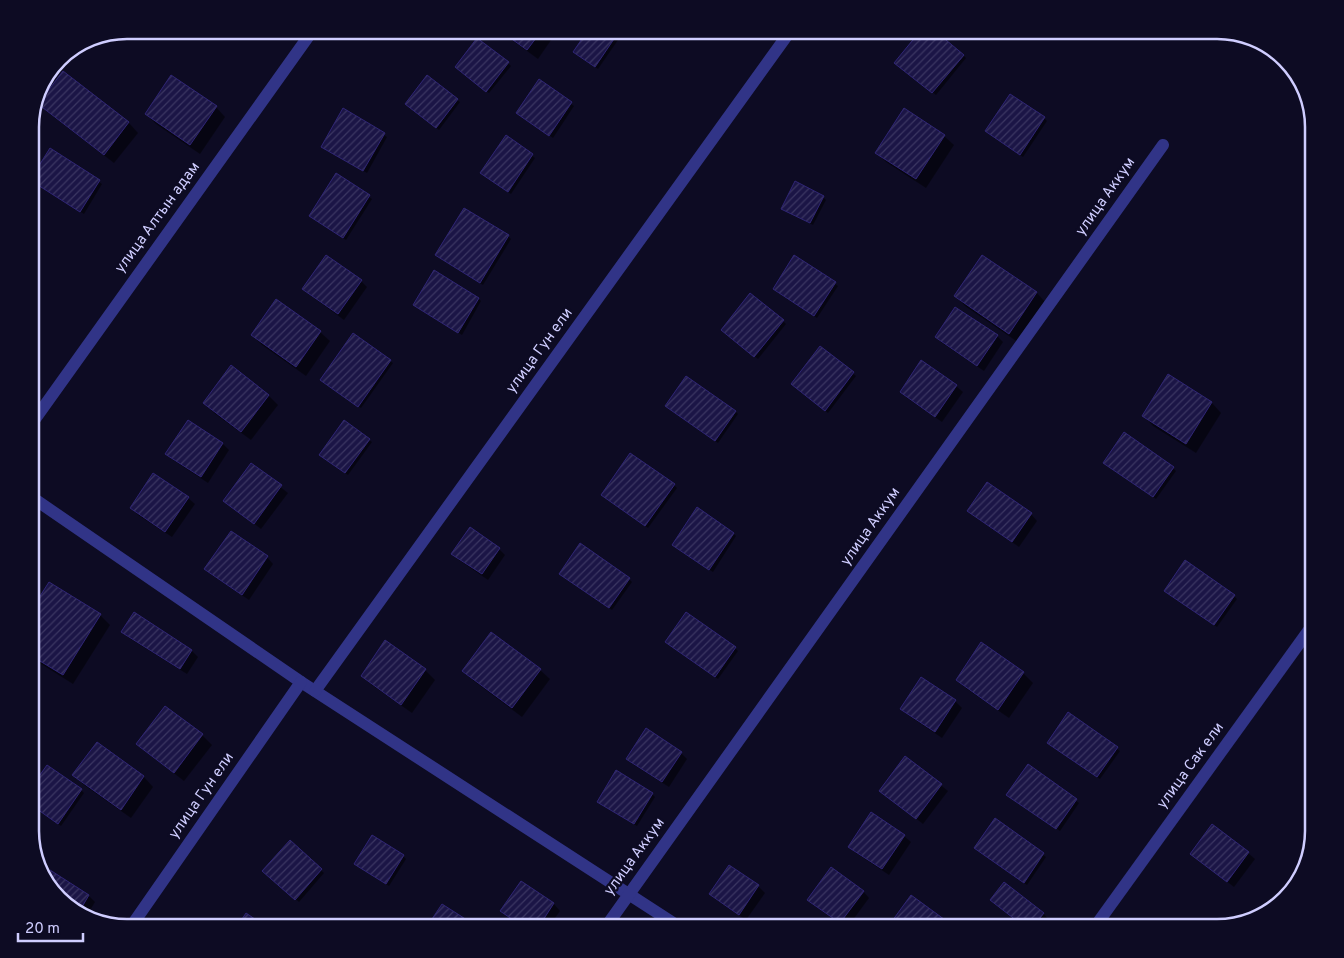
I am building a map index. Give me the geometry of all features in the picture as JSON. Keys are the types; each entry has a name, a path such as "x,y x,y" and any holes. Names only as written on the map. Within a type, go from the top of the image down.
{"street":[{"name":"улица Алтын адам","path":"39,413 306,39"},
{"name":"улица Гун ели","path":"315,691 785,39"},
{"name":"улица Аккум","path":"611,919 1163,145"},
{"path":"39,502 301,682 630,893 667,919"},
{"name":"улица Сак ели","path":"1100,919 1305,635"},
{"name":"улица Гун ели","path":"136,919 301,682"}],"building":[{"path":"476,39 509,62 486,92 455,67"},
{"path":"512,39 535,39 527,50"},
{"path":"582,39 614,39 595,67 573,52"},
{"path":"914,39 945,39 964,55 932,93 894,63"},
{"path":"63,71 129,122 104,155 41,106 44,97"},
{"path":"171,75 217,106 190,145 145,114"},
{"path":"427,75 458,99 436,128 405,104"},
{"path":"539,79 572,102 549,136 516,113"},
{"path":"1010,94 1045,117 1020,155 985,131"},
{"path":"343,108 385,133 363,171 321,147"},
{"path":"904,108 945,135 916,179 875,153"},
{"path":"506,135 533,154 508,192 480,173"},
{"path":"50,148 100,180 80,212 39,186 39,166"},
{"path":"336,173 370,195 343,238 309,216"},
{"path":"795,181 824,196 810,223 781,209"},
{"path":"464,208 509,235 480,283 435,255"},
{"path":"326,255 362,280 338,314 302,289"},
{"path":"794,255 836,282 814,316 773,289"},
{"path":"982,255 1037,292 1009,334 954,296"},
{"path":"434,270 479,298 458,333 413,305"},
{"path":"750,293 784,320 754,357 721,330"},
{"path":"276,299 321,331 296,367 251,335"},
{"path":"955,307 998,335 977,366 935,337"},
{"path":"353,333 391,360 358,407 320,380"},
{"path":"820,346 854,372 825,411 791,384"},
{"path":"921,360 957,385 935,417 900,392"},
{"path":"231,365 269,395 241,432 203,403"},
{"path":"1168,374 1212,402 1186,444 1142,416"},
{"path":"686,376 736,411 715,441 665,406"},
{"path":"188,420 223,443 201,477 165,454"},
{"path":"344,420 370,439 345,473 319,455"},
{"path":"1124,432 1174,467 1153,497 1103,463"},
{"path":"630,453 675,484 645,526 601,495"},
{"path":"251,463 282,485 254,524 223,501"},
{"path":"153,473 189,497 165,532 130,508"},
{"path":"987,482 1032,513 1012,542 967,511"},
{"path":"697,507 734,533 709,570 672,545"},
{"path":"470,527 500,548 482,574 451,554"},
{"path":"231,531 268,556 242,595 204,569"},
{"path":"580,543 630,578 609,608 559,574"},
{"path":"1185,560 1235,595 1214,625 1164,591"},
{"path":"49,582 101,614 63,675 39,660 39,598"},
{"path":"134,612 192,650 180,669 121,632"},
{"path":"686,612 736,647 715,677 665,642"},
{"path":"491,632 541,669 512,708 462,671"},
{"path":"385,640 426,669 401,705 361,676"},
{"path":"981,642 1024,672 998,710 956,680"},
{"path":"921,677 956,700 935,732 900,709"},
{"path":"165,706 203,734 174,773 136,744"},
{"path":"1068,712 1118,747 1097,777 1047,743"},
{"path":"646,728 682,752 662,782 626,759"},
{"path":"97,742 144,776 121,810 72,775"},
{"path":"905,756 942,784 916,819 879,791"},
{"path":"1028,764 1077,799 1056,829 1006,795"},
{"path":"47,765 82,789 58,824 39,810 39,776"},
{"path":"616,770 653,793 634,824 597,802"},
{"path":"871,812 905,835 882,869 848,847"},
{"path":"995,818 1044,853 1024,883 974,848"},
{"path":"1212,824 1249,852 1227,882 1190,854"},
{"path":"372,835 404,855 386,884 354,864"},
{"path":"290,840 322,869 295,900 262,871"},
{"path":"729,865 759,885 739,915 709,894"},
{"path":"831,867 864,891 843,919 834,919 807,900"},
{"path":"50,870 89,895 82,907 73,901 57,885 49,872"},
{"path":"521,881 554,903 544,919 512,919 500,911"},
{"path":"1004,882 1044,913 1039,919 1014,919 990,900"},
{"path":"911,895 944,919 894,919"},
{"path":"442,904 465,919 432,919"},
{"path":"246,913 255,919 242,919"}]}
